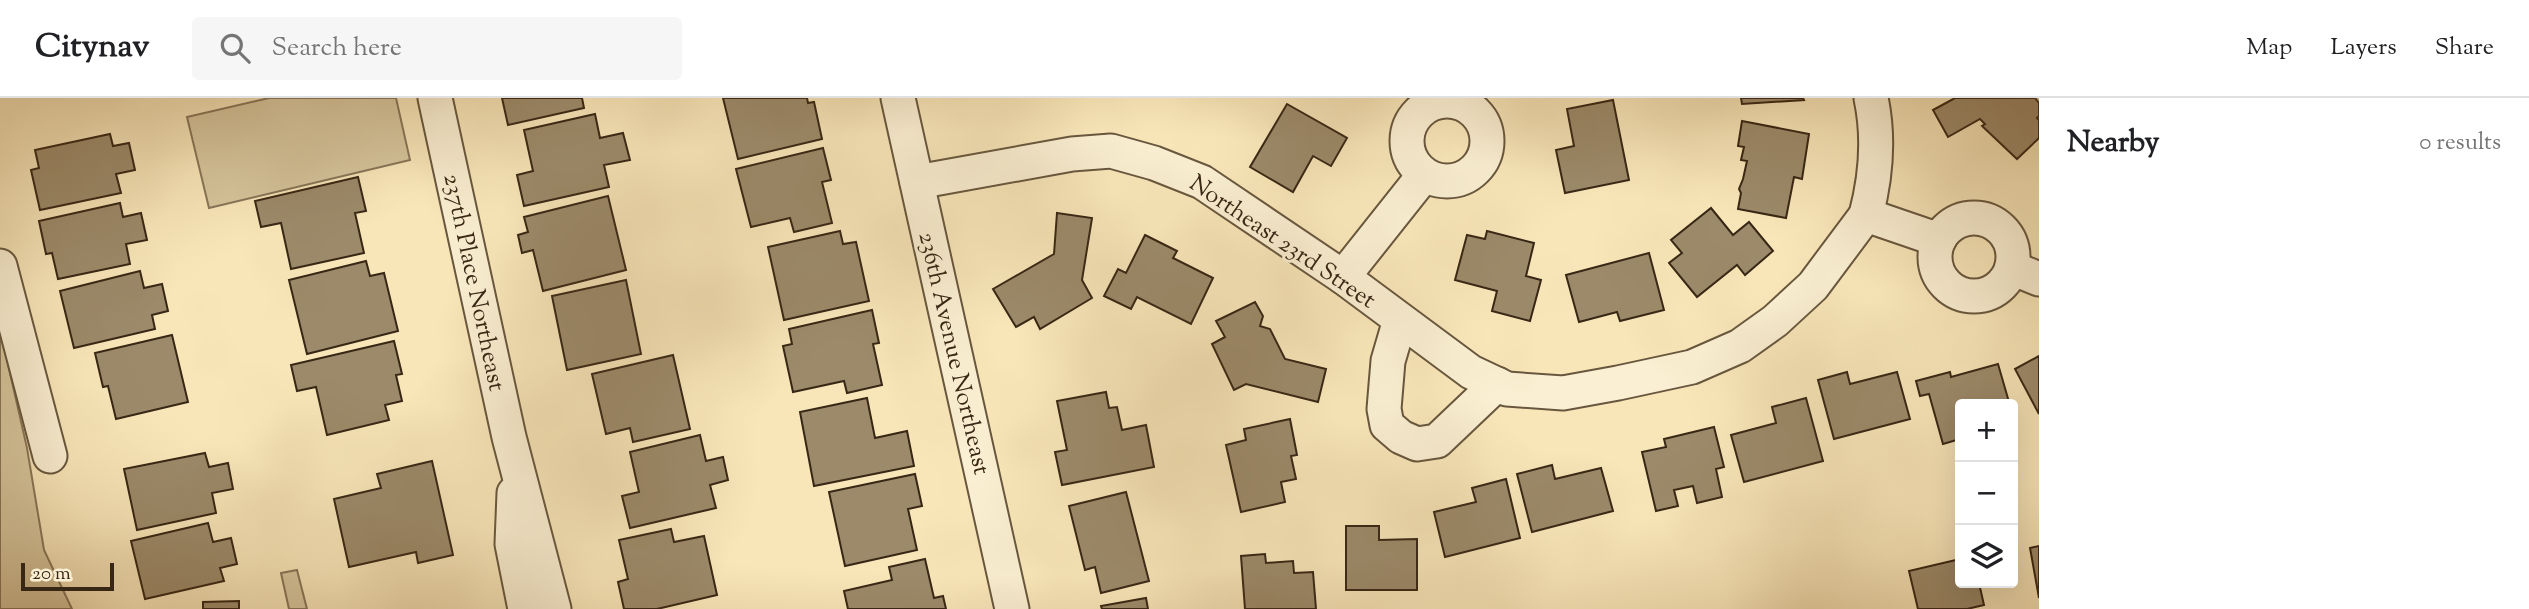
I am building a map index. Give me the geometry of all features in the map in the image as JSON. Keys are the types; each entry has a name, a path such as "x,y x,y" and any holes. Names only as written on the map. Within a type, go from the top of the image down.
{"street":[{"name":"237th Place Northeast","path":"435,98 516,466"},
{"name":"236th Avenue Northeast","path":"898,98 1012,609"},
{"path":"1502,386 1563,393 1692,367 1740,346 1775,321 1813,286 1866,215 1873,187 1875,151 1871,98"},
{"name":"Northeast 23rd Street","path":"917,182 1072,154 1111,151 1154,163 1202,182 1343,277 1401,320 1471,372 1502,386 1437,440 1417,444 1401,437 1387,425 1384,409 1388,361 1401,320"},
{"path":"1343,277 1424,175"},
{"path":"1866,215 1939,240"},
{"path":"1969,219 1982,219 1994,223 2003,232 2025,273 2006,279 1997,289 1973,296 1949,287 1936,265 1935,253 1946,230 1969,219"},
{"path":"0,266 50,456"},
{"path":"516,466 512,544 525,609"},
{"path":"516,466 554,609"}],"shaded area":[{"path":"269,98 396,98 410,160 209,208 187,117"},
{"path":"0,329 27,448 44,550 72,609 0,609"},
{"path":"297,570 307,609 289,609 281,573"}],"building":[{"path":"502,98 582,98 584,108 508,125"},
{"path":"723,98 807,98 808,103 814,102 822,139 738,159"},
{"path":"1741,98 1803,98 1804,100 1742,104"},
{"path":"1955,98 2035,98 2039,103 2039,138 2017,159 1982,126 1985,124 1980,119 1948,137 1933,110"},
{"path":"1613,100 1629,180 1565,193 1556,150 1574,146 1567,109"},
{"path":"1287,104 1347,138 1331,166 1313,156 1293,192 1250,167"},
{"path":"595,114 600,138 623,133 630,160 604,165 609,187 524,206 517,175 533,171 524,130"},
{"path":"1742,121 1809,134 1802,179 1794,177 1786,218 1738,209 1741,193 1739,189 1747,161 1741,160 1744,147 1738,146"},
{"path":"110,134 113,146 129,143 135,170 116,174 121,193 40,210 31,170 39,168 35,150"},
{"path":"823,148 831,180 822,182 832,223 794,232 790,218 751,227 736,169"},
{"path":"358,177 366,211 355,213 364,253 291,269 281,223 261,227 255,201"},
{"path":"608,196 626,270 543,291 533,250 522,253 518,235 528,232 524,217"},
{"path":"120,203 123,217 141,213 147,240 126,244 130,264 58,279 52,253 46,254 39,221"},
{"path":"1711,208 1733,235 1749,222 1773,251 1745,275 1737,265 1697,297 1669,263 1682,253 1671,240"},
{"path":"1057,213 1092,218 1082,280 1092,298 1040,329 1034,317 1016,327 993,289 1054,254"},
{"path":"840,231 843,244 856,242 869,301 784,320 768,247"},
{"path":"1487,231 1534,243 1526,276 1541,280 1530,321 1492,311 1497,291 1455,280 1467,235 1485,239"},
{"path":"1145,235 1177,251 1173,258 1213,278 1191,324 1137,297 1131,309 1104,296 1118,269 1126,273"},
{"path":"1649,253 1664,310 1620,321 1617,312 1579,322 1566,275"},
{"path":"366,261 370,276 384,273 398,331 307,354 289,280"},
{"path":"140,271 144,288 162,284 168,311 152,315 155,329 74,348 60,291"},
{"path":"626,280 641,354 567,370 552,296"},
{"path":"1255,302 1263,316 1260,326 1270,329 1285,359 1326,369 1318,402 1246,384 1234,390 1212,344 1225,337 1216,321"},
{"path":"872,310 879,343 873,344 882,385 847,393 844,381 793,392 783,346 792,344 789,329"},
{"path":"172,335 188,402 116,419 108,386 103,387 95,353"},
{"path":"394,341 402,374 396,375 402,401 385,405 389,420 327,435 316,387 297,391 291,365"},
{"path":"673,355 690,429 633,442 630,428 606,434 592,374"},
{"path":"2039,356 2039,414 2015,369"},
{"path":"1998,364 2008,399 1955,399 1955,440 1943,444 1929,394 1920,396 1916,381 1950,372 1951,377"},
{"path":"1847,372 1850,384 1897,372 1910,419 1834,439 1818,380"},
{"path":"1106,392 1109,408 1117,407 1122,430 1146,425 1154,467 1062,485 1055,452 1067,450 1057,401"},
{"path":"867,398 875,438 907,431 914,466 814,486 800,412"},
{"path":"1806,398 1823,461 1744,482 1731,435 1776,423 1772,407"},
{"path":"1290,419 1297,455 1291,456 1296,479 1281,482 1285,502 1241,512 1226,445 1246,440 1244,429"},
{"path":"1714,427 1724,467 1716,469 1722,497 1697,503 1693,486 1674,490 1678,506 1656,511 1642,452 1666,447 1664,439"},
{"path":"700,435 706,461 723,457 728,480 710,485 716,508 630,528 622,496 639,492 630,452"},
{"path":"205,453 209,467 228,463 233,489 212,493 216,513 137,530 124,469"},
{"path":"432,461 453,555 418,563 416,552 349,567 334,499 381,488 377,474"},
{"path":"1552,465 1555,479 1601,468 1613,511 1532,532 1517,474"},
{"path":"915,474 922,506 908,509 917,550 845,566 829,492"},
{"path":"1506,479 1520,538 1445,557 1434,512 1476,502 1472,488"},
{"path":"1126,492 1149,581 1101,593 1095,567 1085,570 1069,506"},
{"path":"208,523 213,542 231,538 237,564 220,568 224,581 145,599 131,541"},
{"path":"1346,526 1379,526 1379,540 1417,539 1417,590 1346,590"},
{"path":"671,529 674,542 704,536 717,595 657,609 624,609 618,582 628,579 619,540"},
{"path":"2039,546 2039,598 2030,548"},
{"path":"1265,554 1266,563 1293,561 1294,573 1313,572 1316,609 1245,609 1241,556"},
{"path":"925,559 934,598 943,596 946,609 848,609 844,591 892,580 889,567"},
{"path":"1955,560 1955,588 1980,588 1984,605 1967,609 1918,609 1909,571"},
{"path":"1146,598 1148,609 1102,609 1101,606"},
{"path":"239,601 239,609 203,609 203,602"}]}
